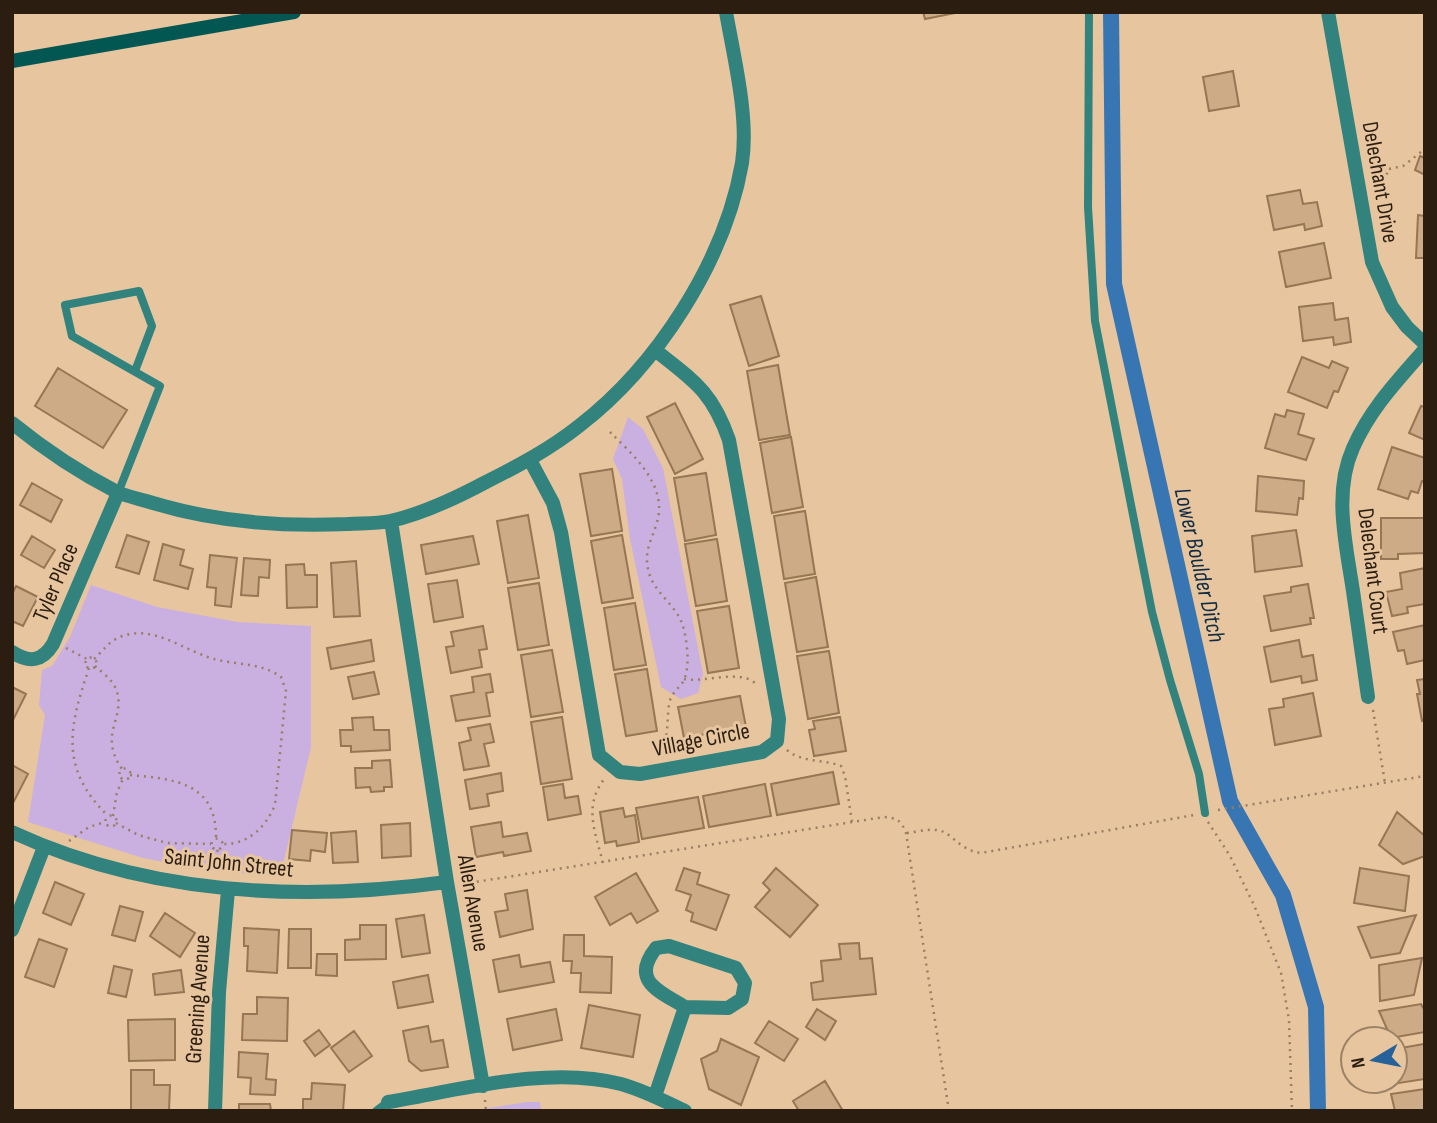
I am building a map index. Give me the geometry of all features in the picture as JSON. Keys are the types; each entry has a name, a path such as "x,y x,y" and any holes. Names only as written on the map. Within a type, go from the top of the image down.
{"main road":[{"path":"12,61 294,12"}],"street":[{"path":"12,423 54,454 118,492 168,508 235,521 304,526 390,521 439,505 530,460 580,426 621,389 654,350 700,281 726,222 742,162 742,106 726,12"},
{"name":"Delechant Drive","path":"1328,12 1372,262 1392,307 1425,347"},
{"name":"Delechant Court","path":"1368,696 1342,520 1344,476 1365,423 1380,399 1425,347"},
{"name":"Village Circle","path":"614,767 620,772 640,774 762,752 777,741 779,719 729,440 710,397 692,378 654,350"},
{"path":"530,460 553,503 561,531 600,755 614,767"},
{"name":"Tyler Place","path":"12,652 25,660 39,660 47,654 118,492"},
{"name":"Allen Avenue","path":"390,521 482,1086"},
{"name":"Saint John Street","path":"12,832 65,854 163,880 234,890 320,893 389,890 447,882"},
{"path":"12,930 44,847"},
{"name":"Greening Avenue","path":"215,1111 219,992 234,890"},
{"path":"669,946 736,968 745,982 742,999 728,1008 685,1007 649,985 645,971 648,958 656,948 669,946"},
{"path":"655,1096 685,1007"},
{"path":"382,1107 527,1079 578,1079 620,1084 655,1096 685,1111"}],"lane":[{"path":"1089,12 1087,207 1095,321 1152,612 1199,774 1205,813"},
{"path":"118,492 160,386 72,337 65,305 139,291 152,326 135,372"}],"path":[{"path":"1389,169 1403,166 1425,149"},
{"path":"1372,159 1384,162 1389,169"},
{"path":"1376,183 1385,178 1389,169"},
{"path":"610,432 638,460 656,492 659,514 647,549 648,570 653,583 682,624 687,663 684,679 672,695 669,706 668,732 663,752"},
{"path":"53,644 87,659 94,659 116,639 149,635 161,637 216,660 264,668 284,681 286,691 275,805 267,822 251,837 232,845 222,844 216,839"},
{"path":"87,659 85,664 89,668"},
{"path":"94,659 95,666 108,678 118,694 112,740 113,751 122,769"},
{"path":"89,668 95,666"},
{"path":"89,668 72,723 73,753 86,789 116,823 138,835 167,843 211,844 227,869 242,875 234,890"},
{"path":"684,679 703,681 738,677 748,678 755,683"},
{"path":"1368,696 1375,718 1385,783"},
{"path":"777,741 794,756 841,766 852,822"},
{"path":"603,863 592,819 592,801 595,790 614,767"},
{"path":"122,769 128,770 130,775"},
{"path":"122,769 119,773 123,779"},
{"path":"65,854 70,839 89,827 106,822 111,816 123,779 130,775 169,778 207,800 215,816 216,839 211,844"},
{"path":"906,833 937,830 947,834 967,851 981,853 1425,776"},
{"path":"1205,813 1209,827 1230,856 1248,892 1281,973 1289,1020 1292,1111"},
{"path":"447,882 469,884 852,822 895,818 902,823 906,833 949,1111"},
{"path":"106,822 111,827 116,823"},
{"path":"217,850 222,844"}],"shaded area":[{"path":"628,417 643,429 663,468 703,674 698,693 681,699 661,687 630,539 622,479 613,459"},
{"path":"91,585 157,607 237,622 311,626 311,747 280,877 206,870 143,858 28,822 45,715 39,705 42,670 52,666 70,637"},
{"path":"540,1102 541,1111 469,1111"}],"building":[{"path":"923,12 960,12 925,19"},
{"path":"1233,71 1239,106 1209,111 1203,77"},
{"path":"1420,156 1425,158 1425,175 1415,170"},
{"path":"1300,190 1303,204 1317,202 1322,226 1305,230 1304,224 1274,230 1267,196"},
{"path":"1418,215 1425,216 1425,258 1416,258"},
{"path":"1324,243 1331,278 1286,287 1279,252"},
{"path":"761,296 779,356 749,366 730,305"},
{"path":"1333,303 1335,320 1348,318 1351,342 1334,345 1333,337 1303,341 1299,307"},
{"path":"1302,357 1329,368 1332,361 1348,368 1338,392 1334,391 1327,408 1288,392"},
{"path":"778,365 790,435 759,440 747,371"},
{"path":"58,368 127,410 103,448 35,406"},
{"path":"675,403 703,459 675,474 647,417"},
{"path":"1421,406 1425,407 1425,440 1409,433"},
{"path":"1287,410 1304,414 1298,434 1314,439 1306,460 1265,448 1275,414 1285,417"},
{"path":"791,437 803,507 772,513 760,443"},
{"path":"1392,447 1425,458 1425,482 1422,481 1418,493 1411,491 1408,499 1378,489"},
{"path":"612,469 622,531 591,536 580,474"},
{"path":"706,473 716,535 685,541 674,478"},
{"path":"1258,476 1304,481 1303,499 1299,498 1297,515 1256,511"},
{"path":"32,483 62,500 51,522 20,505"},
{"path":"805,511 815,574 784,579 774,516"},
{"path":"528,515 539,578 508,583 497,521"},
{"path":"1381,518 1425,518 1425,553 1398,554 1398,559 1381,559"},
{"path":"1296,530 1302,566 1255,572 1252,536"},
{"path":"127,535 149,542 139,574 116,567"},
{"path":"622,535 633,598 602,603 591,541"},
{"path":"32,536 55,550 44,568 21,555"},
{"path":"473,536 479,564 426,574 421,545"},
{"path":"717,539 727,601 696,606 685,544"},
{"path":"163,544 184,550 180,565 193,569 188,589 154,580"},
{"path":"210,555 237,558 231,607 215,605 216,588 207,587"},
{"path":"244,558 270,560 269,578 259,577 258,596 241,595"},
{"path":"356,561 360,616 334,617 331,563"},
{"path":"304,564 305,575 317,575 317,607 287,608 286,565"},
{"path":"1425,568 1425,604 1407,607 1408,613 1392,616 1386,592 1402,589 1400,573"},
{"path":"816,577 828,647 797,652 785,583"},
{"path":"457,580 463,617 434,622 428,584"},
{"path":"539,583 549,645 518,650 508,588"},
{"path":"1308,584 1314,618 1310,618 1311,624 1271,631 1264,596 1291,592 1291,587"},
{"path":"16,586 38,597 23,626 12,621 12,594"},
{"path":"635,603 646,665 614,670 604,608"},
{"path":"729,606 739,668 708,673 697,611"},
{"path":"1425,625 1425,660 1407,664 1404,650 1398,651 1393,632"},
{"path":"483,626 487,649 479,650 482,667 451,673 446,647 454,646 451,632"},
{"path":"371,640 374,661 331,669 327,648"},
{"path":"1299,640 1302,657 1313,655 1317,680 1302,683 1301,676 1271,682 1264,647"},
{"path":"552,650 563,712 531,717 521,655"},
{"path":"829,651 839,713 808,719 797,656"},
{"path":"647,669 657,731 626,736 615,674"},
{"path":"374,672 379,694 353,699 348,677"},
{"path":"490,674 493,692 486,693 490,716 456,721 451,696 474,692 472,677"},
{"path":"1425,679 1425,720 1422,721 1417,680"},
{"path":"12,687 26,694 12,722"},
{"path":"1313,693 1321,736 1275,745 1269,709 1284,707 1283,699"},
{"path":"740,696 746,727 684,738 678,707"},
{"path":"373,717 374,730 389,730 390,750 351,752 351,746 341,746 340,730 353,730 352,718"},
{"path":"562,717 572,779 541,784 531,722"},
{"path":"840,717 846,751 814,756 809,730 815,729 813,721"},
{"path":"490,724 494,742 484,744 489,766 464,770 459,743 471,740 468,728"},
{"path":"390,760 392,787 371,792 370,787 356,788 355,768 372,768 372,761"},
{"path":"12,765 28,774 12,805"},
{"path":"833,772 839,804 777,815 771,784"},
{"path":"501,773 503,791 487,794 489,806 470,809 465,780"},
{"path":"563,784 565,798 578,796 581,814 548,820 543,787"},
{"path":"765,784 771,816 709,827 703,796"},
{"path":"698,797 704,828 642,839 636,808"},
{"path":"623,808 625,817 635,815 639,842 617,846 616,841 605,843 600,812"},
{"path":"1397,812 1425,836 1425,856 1403,864 1379,845"},
{"path":"501,822 503,837 527,833 531,851 476,857 471,827"},
{"path":"410,823 411,856 382,858 381,825"},
{"path":"292,830 327,833 325,852 311,850 310,861 289,859"},
{"path":"356,831 358,862 333,863 331,833"},
{"path":"684,868 700,873 697,884 729,895 716,930 691,921 693,913 686,910 691,895 676,890"},
{"path":"776,868 818,905 790,937 755,907 770,890 763,883"},
{"path":"1360,868 1409,876 1405,911 1354,903"},
{"path":"636,873 658,911 637,923 631,913 610,925 595,897"},
{"path":"55,882 84,894 71,925 43,913"},
{"path":"527,890 533,929 500,937 495,912 508,910 505,894"},
{"path":"120,906 143,912 135,941 112,935"},
{"path":"165,913 195,933 180,957 150,936"},
{"path":"424,915 430,953 402,957 396,919"},
{"path":"1416,915 1400,953 1371,958 1358,927"},
{"path":"360,925 386,925 386,959 345,960 345,940 360,939"},
{"path":"244,928 279,930 277,973 247,971 248,946 244,946"},
{"path":"289,929 311,929 311,968 288,968"},
{"path":"564,935 584,935 584,956 612,957 611,993 580,992 581,973 571,973 572,961 563,961"},
{"path":"39,939 67,949 54,987 25,977"},
{"path":"859,943 860,959 872,958 876,994 813,1000 811,983 823,981 821,961 841,959 839,944"},
{"path":"317,954 337,954 337,976 316,975"},
{"path":"519,955 521,967 550,962 554,982 499,992 493,960"},
{"path":"1422,958 1414,995 1380,1001 1379,965"},
{"path":"114,966 132,970 126,997 108,993"},
{"path":"181,970 184,992 155,995 153,974"},
{"path":"428,975 433,1002 398,1008 393,982"},
{"path":"257,997 288,998 287,1041 242,1040 243,1014 257,1014"},
{"path":"1421,1004 1425,1011 1425,1032 1409,1035 1409,1025 1385,1025 1379,1011"},
{"path":"589,1005 640,1015 633,1057 581,1048"},
{"path":"556,1009 562,1040 513,1050 507,1019"},
{"path":"817,1009 836,1021 825,1040 806,1027"},
{"path":"175,1019 175,1060 129,1061 128,1020"},
{"path":"769,1021 798,1039 784,1061 755,1043"},
{"path":"428,1026 431,1042 443,1040 448,1067 421,1071 409,1061 403,1031"},
{"path":"319,1030 330,1045 315,1056 304,1041"},
{"path":"354,1031 372,1056 349,1072 331,1048"},
{"path":"721,1039 759,1057 741,1105 709,1089 701,1059 717,1051"},
{"path":"1424,1044 1425,1079 1409,1081 1409,1047"},
{"path":"239,1052 268,1054 266,1079 276,1080 275,1095 250,1094 251,1078 238,1077"},
{"path":"131,1070 154,1070 154,1085 170,1085 169,1111 131,1111"},
{"path":"825,1081 843,1111 799,1111 793,1101"},
{"path":"312,1083 345,1085 343,1111 303,1111 303,1099 311,1099"},
{"path":"1425,1089 1425,1111 1395,1111 1391,1095 1409,1095 1409,1091"},
{"path":"239,1104 270,1104 271,1111 239,1111"}],"waterway":[{"name":"Lower Boulder Ditch","path":"1111,12 1114,284 1230,801 1283,895 1316,1007 1318,1111"}]}
